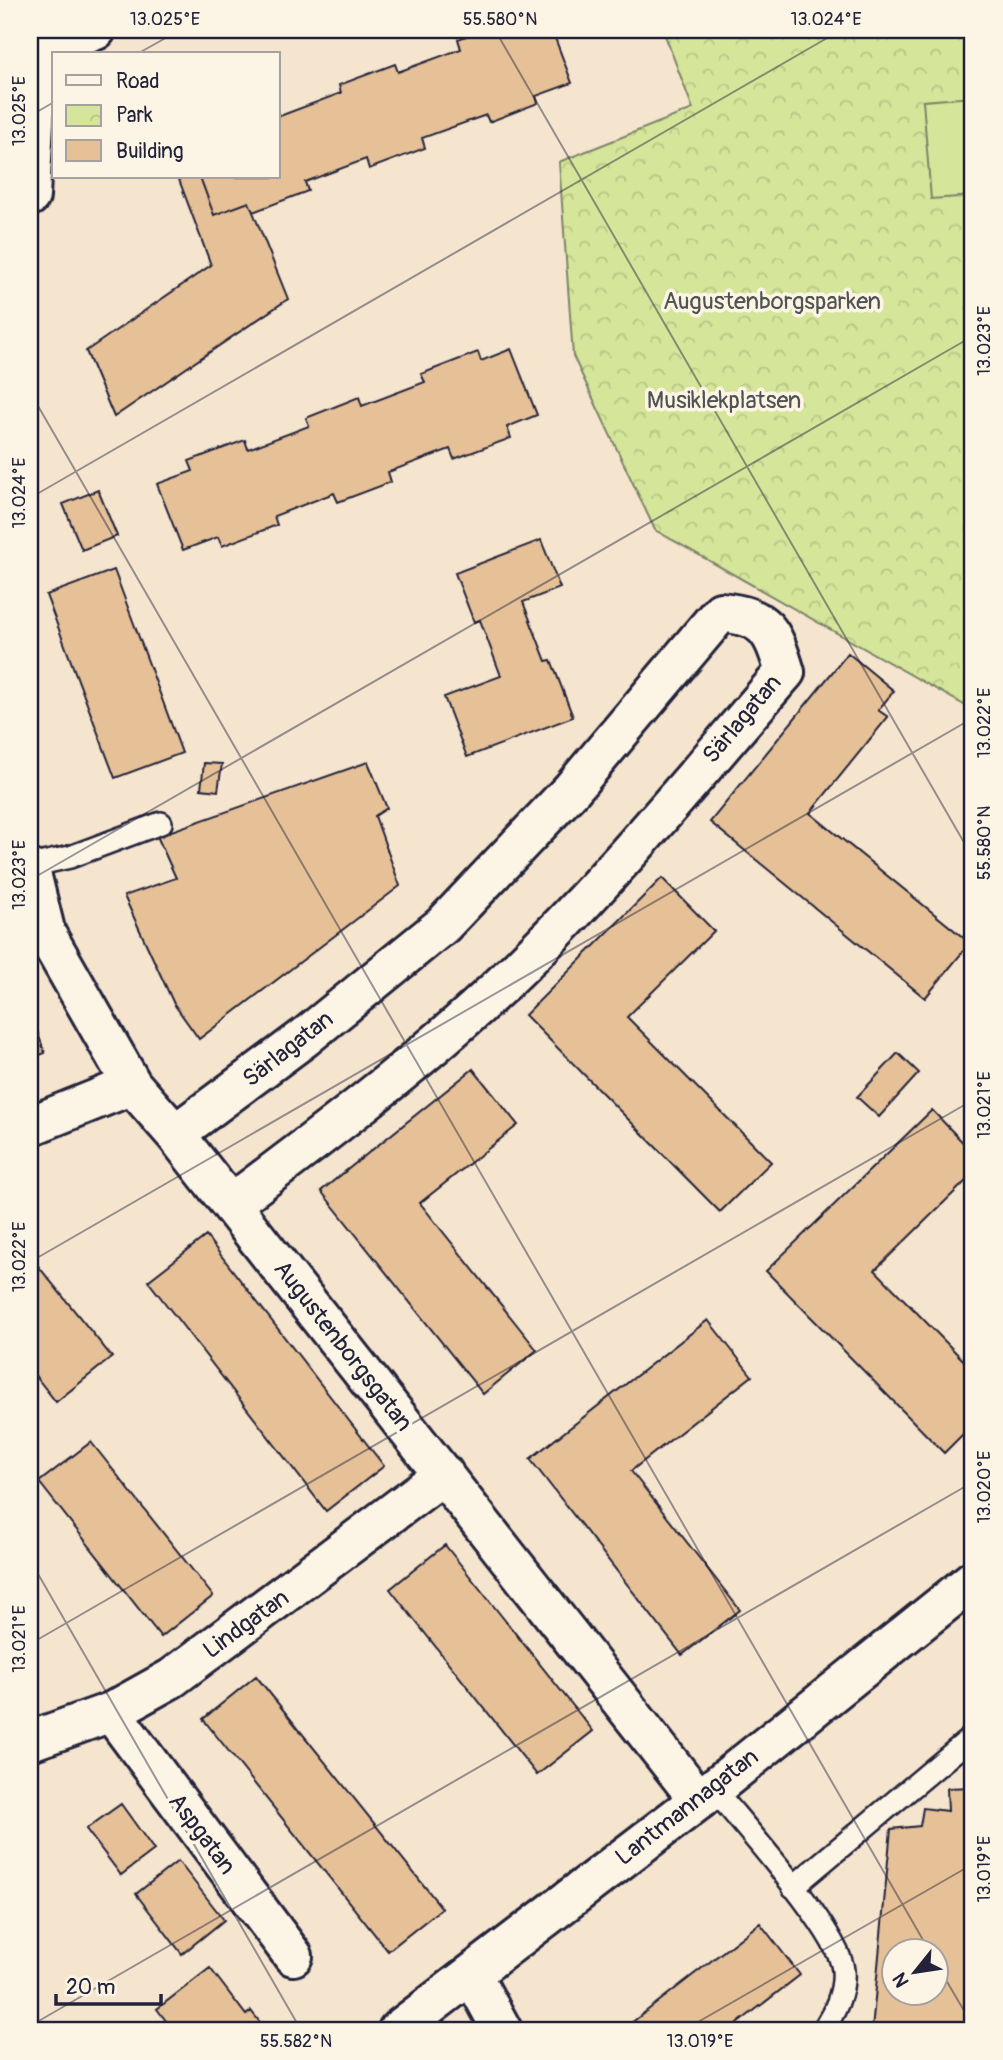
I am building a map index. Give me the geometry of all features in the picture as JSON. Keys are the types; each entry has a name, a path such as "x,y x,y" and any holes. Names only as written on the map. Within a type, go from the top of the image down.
{"street":[{"path":"30,196 35,46 96,30"},
{"name":"Särlagatan","path":"176,1134 304,1038 443,925 572,789 721,612 749,615 773,636 785,672 602,884 498,988 364,1104 231,1204"},
{"name":"Augustenborgsgatan","path":"30,868 46,934 132,1085 176,1134 444,1475 706,1794"},
{"path":"30,1126 132,1085"},
{"name":"Lindgatan","path":"30,1741 111,1712 172,1678 444,1475"},
{"name":"Lantmannagatan","path":"398,2030 706,1794 973,1580"},
{"name":"Aspgatan","path":"111,1712 293,1956"},
{"path":"471,1975 502,2030"}],"lane":[{"path":"30,868 70,857 161,823"},
{"path":"793,1887 973,1735"},
{"path":"706,1794 819,1917 843,1969 837,2008 822,2030"}],"green space":[{"name":"Augustenborgsparken","path":"663,30 973,30 973,710 655,530 573,356 559,162 693,109"},
{"path":"973,97 973,196 931,199 923,101"}],"building":[{"path":"482,30 552,30 572,83 536,96 538,103 489,122 486,115 422,138 425,148 369,169 366,159 305,182 308,191 253,212 249,202 214,215 200,178 280,178 280,116 341,93 339,85 395,64 398,72 461,49 458,39"},
{"path":"178,178 200,178 214,215 249,202 288,299 114,417 86,351 211,265"},
{"path":"511,349 537,415 507,427 511,438 454,459 450,449 388,472 391,482 338,502 334,493 274,516 277,525 222,546 218,537 183,550 157,484 193,471 189,461 245,440 248,449 309,426 306,418 359,397 362,406 425,382 421,374 478,352 481,361"},
{"path":"98,490 117,536 82,550 63,504"},
{"path":"541,540 560,588 523,602 546,661 551,660 573,717 467,757 444,697 501,676 480,620 474,622 455,573"},
{"path":"114,570 182,753 115,778 46,595"},
{"path":"848,653 894,691 878,710 888,717 810,813 970,943 925,998 710,822"},
{"path":"368,762 387,808 375,816 400,886 199,1039 174,1004 124,896 176,878 157,836"},
{"path":"204,763 222,764 218,791 201,789"},
{"path":"662,878 714,931 627,1017 771,1162 720,1212 525,1015"},
{"path":"30,1012 45,1053 30,1059"},
{"path":"898,1053 919,1073 879,1117 857,1097"},
{"path":"473,1069 518,1125 420,1203 537,1350 483,1394 321,1191"},
{"path":"932,1110 973,1153 973,1174 875,1270 973,1370 973,1424 944,1453 766,1271"},
{"path":"206,1236 384,1466 326,1511 148,1281"},
{"path":"30,1256 112,1357 56,1402 30,1369"},
{"path":"708,1320 752,1376 631,1471 740,1610 682,1655 530,1459"},
{"path":"91,1442 213,1596 161,1637 39,1482"},
{"path":"445,1545 593,1731 537,1775 390,1589"},
{"path":"256,1676 442,1908 388,1951 203,1719"},
{"path":"973,1787 973,2030 872,2030 880,1945 880,2008 950,2008 950,1938 881,1938 891,1829 920,1826 923,1808 948,1811 947,1788"},
{"path":"121,1804 154,1850 121,1875 86,1829"},
{"path":"178,1861 224,1920 182,1954 136,1894"},
{"path":"760,1923 800,1975 729,2030 628,2030 626,2027"},
{"path":"210,1968 246,2015 251,2011 266,2030 165,2030 170,2026 157,2009"}],"park label":[{"name":"Musiklekplatsen","path":"724,400"}]}
